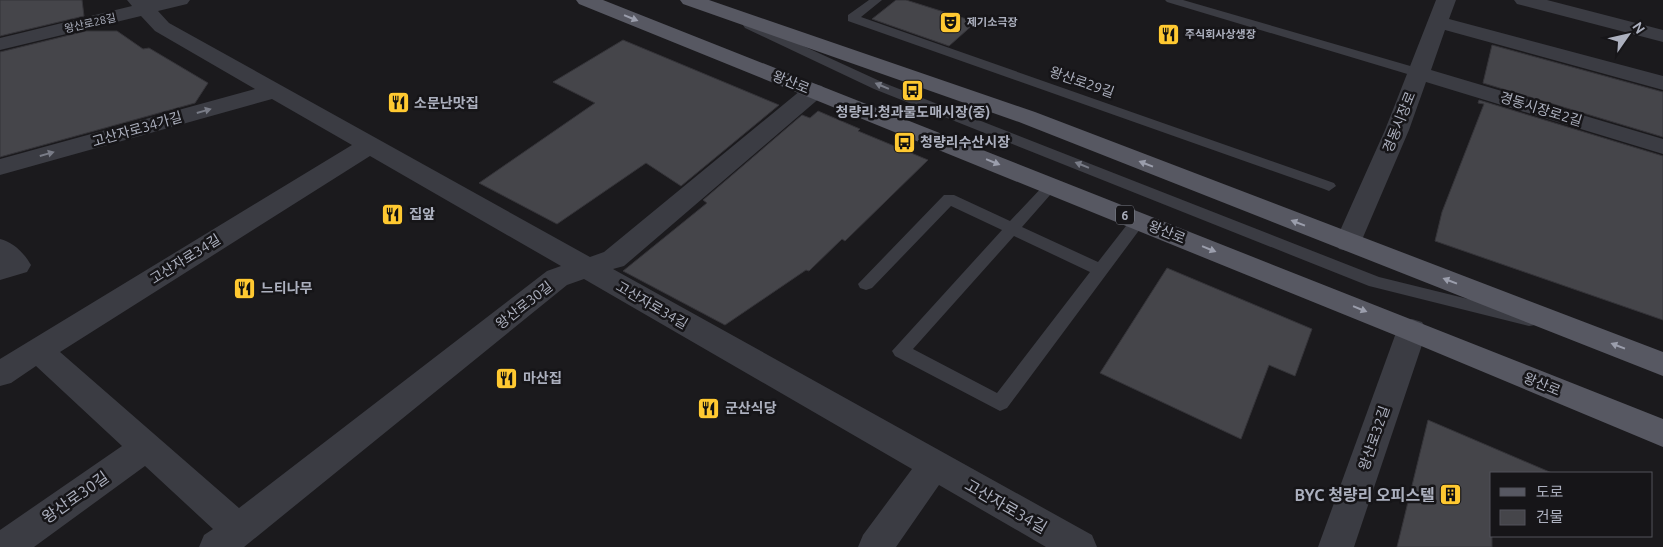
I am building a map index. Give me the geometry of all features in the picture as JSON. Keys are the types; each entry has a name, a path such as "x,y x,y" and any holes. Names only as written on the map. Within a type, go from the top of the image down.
{"main road":[{"name":"왕산로","path":"586,0 1412,330 1663,433"},
{"path":"690,0 725,14 896,70 1027,118 1663,364"}],"street":[{"name":"왕산로28길","path":"0,44 142,5 180,0"},
{"name":"경동시장로","path":"1348,242 1397,130 1446,0"},
{"path":"1524,0 1663,36"},
{"name":"고산자로34길","path":"142,5 162,27 1079,547"},
{"path":"1438,22 1663,83"},
{"name":"경동시장로2길","path":"1419,73 1663,147"},
{"name":"고산자로34가길","path":"0,167 275,90"},
{"name":"왕산로30길","path":"38,350 146,447 228,539 557,278 589,269 614,259 814,91"},
{"name":"고산자로34길","path":"0,374 370,145"},
{"path":"0,248 17,264 0,270"},
{"name":"왕산로32길","path":"1336,547 1412,330"},
{"name":"왕산로30길","path":"5,547 146,447"},
{"path":"876,547 934,464"}],"lane":[{"name":"왕산로29길","path":"876,0 852,18 1329,186"},
{"path":"1171,0 1419,73"},
{"path":"725,14 879,86 1375,282 1592,336"},
{"path":"1051,186 901,350 1000,403 1138,221"},
{"path":"866,284 949,199 1100,270"}],"building":[{"path":"0,0 82,0 84,16 0,36"},
{"path":"896,0 906,0 976,22 949,46 872,19"},
{"path":"86,31 117,31 143,49 149,48 208,83 195,103 0,157 0,52"},
{"path":"623,40 779,105 681,186 646,163 557,224 479,183 595,103 553,82"},
{"path":"1492,45 1663,92 1663,137 1483,83"},
{"path":"1479,100 1663,156 1663,320 1435,241 1442,212 1484,104 1478,103"},
{"path":"818,111 860,129 858,131 928,160 845,241 842,239 809,271 806,270 725,325 623,271 707,203 703,200 802,115 810,118"},
{"path":"1167,268 1312,329 1295,376 1269,365 1241,439 1100,373"},
{"name":"BYC 청량리 오피스텔","path":"1428,420 1550,472 1490,472 1490,537 1492,537 1492,547 1397,547"}],"place":[{"name":"제기소극장","path":"951,22"},
{"name":"주식회사상생장","path":"1169,34"},
{"name":"청량리.청과물도매시장(중)","path":"913,90"},
{"name":"소문난맛집","path":"398,103"},
{"name":"청량리수산시장","path":"904,142"},
{"name":"집앞","path":"393,214"},
{"name":"느티나무","path":"245,288"},
{"name":"마산집","path":"507,378"},
{"name":"군산식당","path":"709,408"},
{"name":"BYC 청량리 오피스텔","path":"1451,495"}]}
